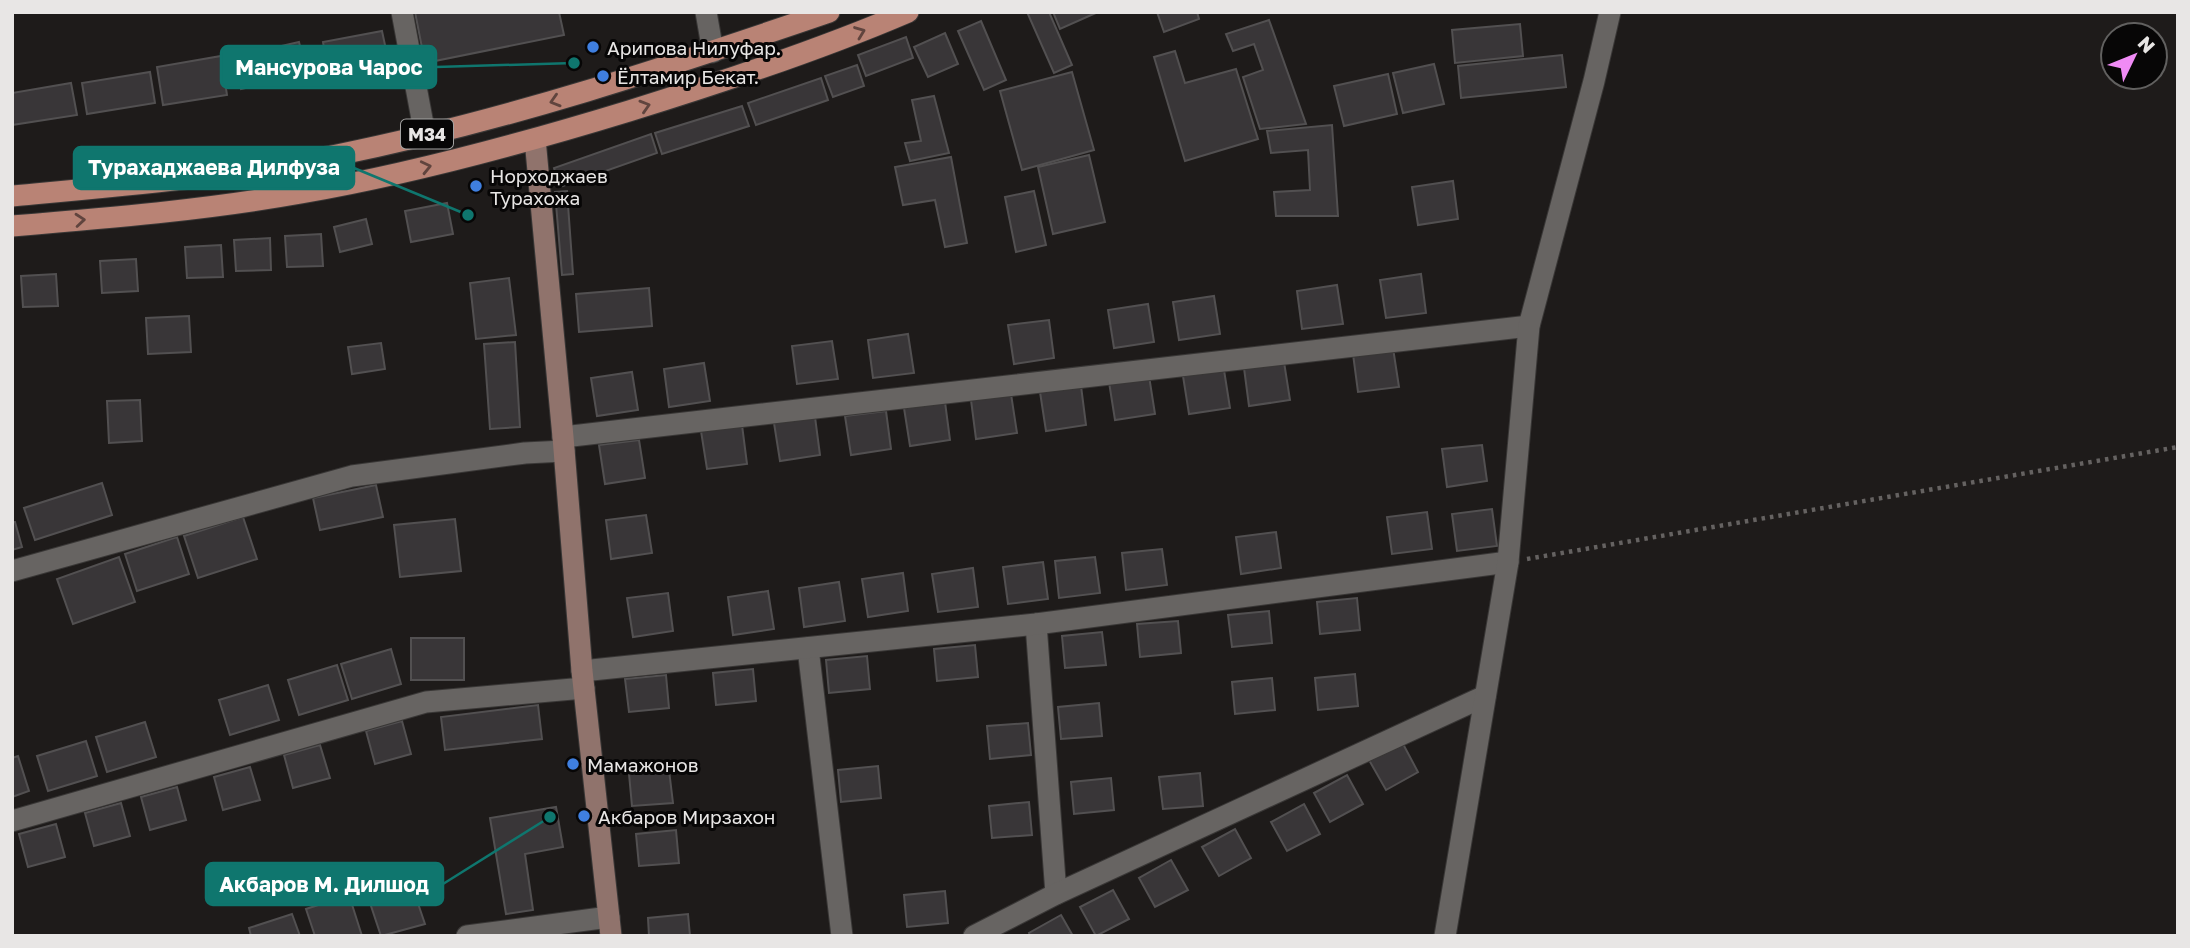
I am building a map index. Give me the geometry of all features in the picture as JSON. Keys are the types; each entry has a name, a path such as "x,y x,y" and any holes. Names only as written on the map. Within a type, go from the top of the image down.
{"main road":[{"name":"M34","path":"12,195 252,171 338,155 523,111 830,12"},
{"name":"M34","path":"12,226 110,218 288,195 430,166 535,139 701,89 860,33 908,12"}],"street":[{"path":"402,12 425,135"},
{"path":"706,12 713,51"},
{"path":"1445,936 1508,562 1529,326 1610,12"},
{"path":"467,936 610,927 583,680 535,139"},
{"path":"12,571 352,476 525,453 564,444 1529,326"},
{"path":"12,821 426,702 808,648 1036,624 1508,562"},
{"path":"1036,624 1056,894"},
{"path":"808,648 842,936"},
{"path":"974,936 1056,894 1485,696"}],"path":[{"path":"1508,562 2178,447"}],"building":[{"path":"415,12 559,12 564,35 425,63"},
{"path":"1027,12 1049,12 1072,65 1054,73"},
{"path":"1053,12 1098,12 1060,29"},
{"path":"1157,12 1197,12 1199,19 1164,32"},
{"path":"1269,20 1306,124 1260,129 1243,77 1263,70 1254,44 1233,51 1226,34"},
{"path":"981,21 1006,80 984,90 958,31"},
{"path":"1520,24 1523,56 1455,63 1452,30"},
{"path":"382,31 388,59 328,71 323,42"},
{"path":"945,33 958,64 928,77 914,47"},
{"path":"906,37 913,58 866,76 858,55"},
{"path":"299,42 307,75 241,89 233,57"},
{"path":"1175,51 1185,83 1236,69 1258,139 1185,161 1154,57"},
{"path":"1562,55 1566,87 1461,98 1458,66"},
{"path":"221,56 227,95 163,105 157,67"},
{"path":"1434,64 1444,104 1403,113 1393,73"},
{"path":"857,65 864,86 833,97 825,76"},
{"path":"150,72 155,103 87,114 82,83"},
{"path":"1072,72 1094,150 1022,170 1000,91"},
{"path":"1388,74 1397,114 1344,126 1334,86"},
{"path":"821,78 828,100 756,125 748,103"},
{"path":"71,83 77,115 12,125 12,93"},
{"path":"934,96 949,153 910,161 905,143 921,141 912,100"},
{"path":"742,106 749,126 662,154 655,133"},
{"path":"1332,125 1338,216 1276,216 1274,192 1310,190 1308,150 1271,153 1267,131"},
{"path":"651,134 657,153 560,187 554,168"},
{"path":"1089,155 1105,222 1053,234 1038,167"},
{"path":"951,157 967,243 945,247 935,200 903,205 895,167"},
{"path":"1453,181 1458,219 1418,225 1412,187"},
{"path":"567,191 573,274 562,275 555,192"},
{"path":"1034,191 1046,245 1016,252 1005,197"},
{"path":"447,203 453,234 411,242 405,211"},
{"path":"366,219 372,244 340,252 334,227"},
{"path":"321,234 323,266 287,267 285,236"},
{"path":"270,238 271,270 236,271 234,240"},
{"path":"221,245 223,277 187,278 185,247"},
{"path":"136,259 138,291 102,293 100,261"},
{"path":"56,274 58,306 23,307 21,276"},
{"path":"1421,274 1426,313 1386,318 1380,280"},
{"path":"509,278 516,335 476,339 470,283"},
{"path":"1337,285 1343,324 1302,329 1297,291"},
{"path":"649,288 652,326 579,332 576,294"},
{"path":"1214,296 1220,334 1179,340 1173,302"},
{"path":"1148,304 1154,342 1114,348 1108,310"},
{"path":"189,316 191,352 148,354 146,318"},
{"path":"1049,320 1054,358 1014,364 1008,325"},
{"path":"908,334 914,373 873,378 868,340"},
{"path":"832,341 838,379 797,384 792,346"},
{"path":"515,342 520,427 490,429 484,344"},
{"path":"381,343 385,369 352,374 348,347"},
{"path":"1393,348 1399,387 1358,392 1353,354"},
{"path":"1284,362 1290,400 1249,406 1244,368"},
{"path":"704,363 710,401 669,407 664,369"},
{"path":"1224,370 1230,408 1189,414 1183,376"},
{"path":"632,372 638,410 597,416 591,378"},
{"path":"1149,376 1155,414 1115,420 1109,382"},
{"path":"1081,386 1086,425 1046,431 1040,392"},
{"path":"1011,394 1017,433 976,439 971,400"},
{"path":"140,400 142,441 109,443 107,401"},
{"path":"945,402 950,440 910,446 904,408"},
{"path":"886,411 891,449 851,455 845,416"},
{"path":"815,417 820,455 780,461 774,423"},
{"path":"742,425 747,464 707,469 701,431"},
{"path":"639,440 645,478 605,484 599,445"},
{"path":"1482,445 1487,481 1447,487 1442,449"},
{"path":"102,483 112,515 35,540 24,508"},
{"path":"376,485 383,517 320,530 313,498"},
{"path":"1492,509 1497,546 1457,551 1452,514"},
{"path":"1427,512 1432,549 1392,554 1387,517"},
{"path":"646,515 652,553 611,559 606,520"},
{"path":"243,517 257,559 198,578 184,536"},
{"path":"455,519 461,571 400,577 394,525"},
{"path":"12,522 15,522 22,547 12,550"},
{"path":"1276,532 1281,568 1241,574 1236,537"},
{"path":"177,537 189,574 137,591 125,554"},
{"path":"1162,549 1167,585 1126,590 1122,553"},
{"path":"119,557 135,602 73,624 57,579"},
{"path":"1095,557 1100,593 1059,598 1055,561"},
{"path":"1043,562 1048,599 1008,604 1003,567"},
{"path":"973,568 978,607 938,612 932,574"},
{"path":"903,573 908,611 868,617 862,579"},
{"path":"839,582 845,621 804,627 799,588"},
{"path":"768,591 774,629 733,635 728,597"},
{"path":"668,593 673,631 633,637 627,598"},
{"path":"1357,598 1360,630 1320,634 1317,602"},
{"path":"1269,611 1272,643 1232,647 1228,615"},
{"path":"1178,621 1181,653 1140,657 1137,624"},
{"path":"1102,632 1106,665 1065,668 1062,636"},
{"path":"411,638 464,638 464,680 411,680"},
{"path":"975,645 978,677 937,681 934,649"},
{"path":"391,649 401,684 352,699 341,664"},
{"path":"867,656 870,689 829,693 826,660"},
{"path":"337,665 348,700 299,715 288,680"},
{"path":"753,669 756,701 716,705 713,673"},
{"path":"1355,674 1358,706 1318,710 1315,678"},
{"path":"666,675 669,708 629,712 625,679"},
{"path":"1272,678 1275,710 1235,714 1232,682"},
{"path":"268,685 279,720 230,735 219,700"},
{"path":"1099,703 1102,736 1061,739 1058,707"},
{"path":"538,705 542,739 445,750 441,717"},
{"path":"402,721 411,754 375,764 366,731"},
{"path":"145,722 156,757 107,772 96,737"},
{"path":"1028,723 1031,755 990,759 987,726"},
{"path":"86,741 97,776 48,791 37,756"},
{"path":"1402,742 1418,772 1386,790 1369,760"},
{"path":"320,745 330,778 293,788 284,755"},
{"path":"18,756 29,791 12,797 12,758"},
{"path":"878,766 881,798 841,802 838,770"},
{"path":"250,767 260,800 223,810 214,777"},
{"path":"669,770 673,803 632,806 629,774"},
{"path":"1200,773 1203,806 1163,809 1159,777"},
{"path":"1347,775 1363,804 1330,822 1314,793"},
{"path":"1111,778 1114,810 1074,814 1071,782"},
{"path":"177,787 186,820 150,830 141,797"},
{"path":"1029,802 1032,835 992,838 989,806"},
{"path":"121,803 130,836 94,846 85,813"},
{"path":"1304,804 1320,834 1287,851 1271,822"},
{"path":"556,807 563,847 525,854 533,910 506,914 490,818"},
{"path":"56,824 65,857 28,867 19,834"},
{"path":"1235,829 1251,858 1219,876 1202,847"},
{"path":"676,830 679,863 639,866 636,834"},
{"path":"1171,860 1188,890 1155,907 1139,878"},
{"path":"409,877 425,924 381,936 366,891"},
{"path":"1113,890 1129,919 1096,936 1080,907"},
{"path":"945,891 948,923 907,927 904,895"},
{"path":"349,895 362,936 315,936 306,909"},
{"path":"292,914 300,936 251,936 249,928"},
{"path":"688,914 690,936 649,936 648,918"},
{"path":"1061,915 1073,936 1030,936 1029,933"}],"place":[{"name":"Арипова Нилуфар.","path":"593,47"},
{"name":"Мансурова Чарос","path":"574,63"},
{"name":"Ёлтамир Бекат.","path":"603,76"},
{"name":"Норходжаев Турахожа","path":"476,186"},
{"name":"Турахаджаева Дилфуза","path":"468,215"},
{"name":"Мамажонов","path":"573,764"},
{"name":"Акбаров Мирзахон","path":"584,816"},
{"name":"Акбаров М. Дилшод","path":"550,817"}]}
